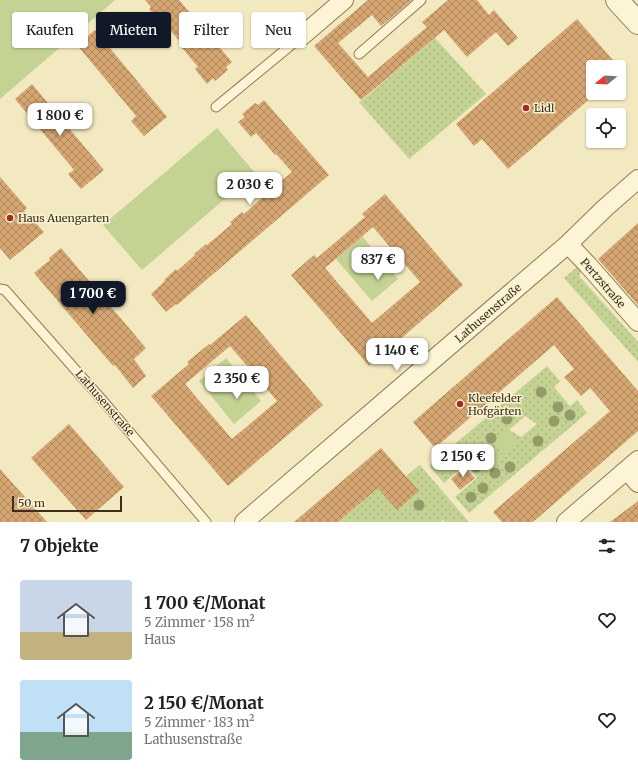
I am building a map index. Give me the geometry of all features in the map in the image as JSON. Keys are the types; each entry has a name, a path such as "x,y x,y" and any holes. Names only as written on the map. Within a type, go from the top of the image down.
{"street":[{"path":"306,33 344,0"},
{"path":"617,0 638,23"},
{"name":"Lathusenstraße","path":"244,522 568,244 638,178"},
{"name":"Pertzstraße","path":"568,244 638,322"},
{"path":"566,522 634,471"}],"lane":[{"path":"359,54 421,0"},
{"path":"216,107 287,48"},
{"name":"Lathusenstraße","path":"0,289 5,290 103,401 206,522"}],"green space":[{"path":"0,0 115,0 101,12 96,12 96,16 88,23 88,12 12,12 12,48 59,48 0,99"},
{"path":"435,38 486,94 409,159 359,102"},
{"path":"217,128 255,173 142,270 103,225"},
{"path":"362,236 398,279 372,301 336,259"},
{"path":"577,267 581,272 579,276 638,342 638,362 564,278"},
{"path":"226,358 261,401 234,424 199,381"},
{"path":"547,366 560,381 554,387 570,406 577,400 587,413 469,513 455,497 503,455 488,446 444,483 429,466","holes":["525,416 537,424 521,437 509,430"]},
{"path":"506,432 520,440 506,452 492,444"},
{"path":"488,446 503,455 477,478 466,465"},
{"path":"420,465 469,522 445,522 443,520 441,522 338,522 378,488 406,476"}],"building":[{"path":"145,0 179,0 189,12 179,12 179,41 171,31 171,12 152,12 149,9 151,7"},
{"path":"368,0 412,0 381,26 372,15 338,43 368,77 427,27 422,22 448,0 477,0 489,15 494,10 518,38 508,46 496,32 467,57 444,30 361,100 314,46"},
{"name":"Lidl","path":"577,19 613,60 586,60 586,100 588,100 508,169 482,139 474,146 456,124"},
{"path":"95,30 96,48 110,48 167,117 144,136 131,121 136,116 79,48 88,48 88,36"},
{"path":"182,48 220,48 232,62 226,67 228,70 215,81 213,78 207,84 195,69 198,67"},
{"path":"32,84 104,170 81,189 68,174 74,170 15,99"},
{"path":"264,100 329,175 177,305 176,304 166,312 151,294 176,269 177,271 195,255 194,254 232,224 230,222 242,212 244,214 262,198 261,196 292,172 256,133 251,137 238,122 245,117 242,114 255,103 258,105"},
{"name":"Haus Auengarten","path":"0,177 27,208 24,211 44,232 10,260 0,248"},
{"path":"385,194 463,285 369,366 291,275 314,255 317,258 365,217 362,214","holes":["373,227 420,282 372,323 325,268"]},
{"path":"638,223 638,305 598,259"},
{"path":"61,248 146,348 134,359 146,376 133,388 115,365 113,366 34,273 50,260 49,258"},
{"name":"Kleefelder Hofgärten","path":"557,297 638,391 638,431 533,522 502,522 493,512 610,411 590,388 581,396 564,377 574,369 554,345 435,448 413,422"},
{"path":"246,315 323,405 228,486 151,396 189,364 187,362 209,344 210,345","holes":["230,346 277,401 232,439 185,384"]},
{"path":"69,424 124,487 86,520 31,458"},
{"path":"381,448 419,491 397,510 378,488 338,522 294,522"},
{"path":"465,467 475,478 460,490 451,479"},
{"path":"0,469 47,522 0,522"},
{"path":"638,501 638,522 610,522"}],"place":[{"name":"Lidl","path":"526,108"},
{"name":"Haus Auengarten","path":"10,218"},
{"name":"Kleefelder Hofgärten","path":"460,404"}]}
